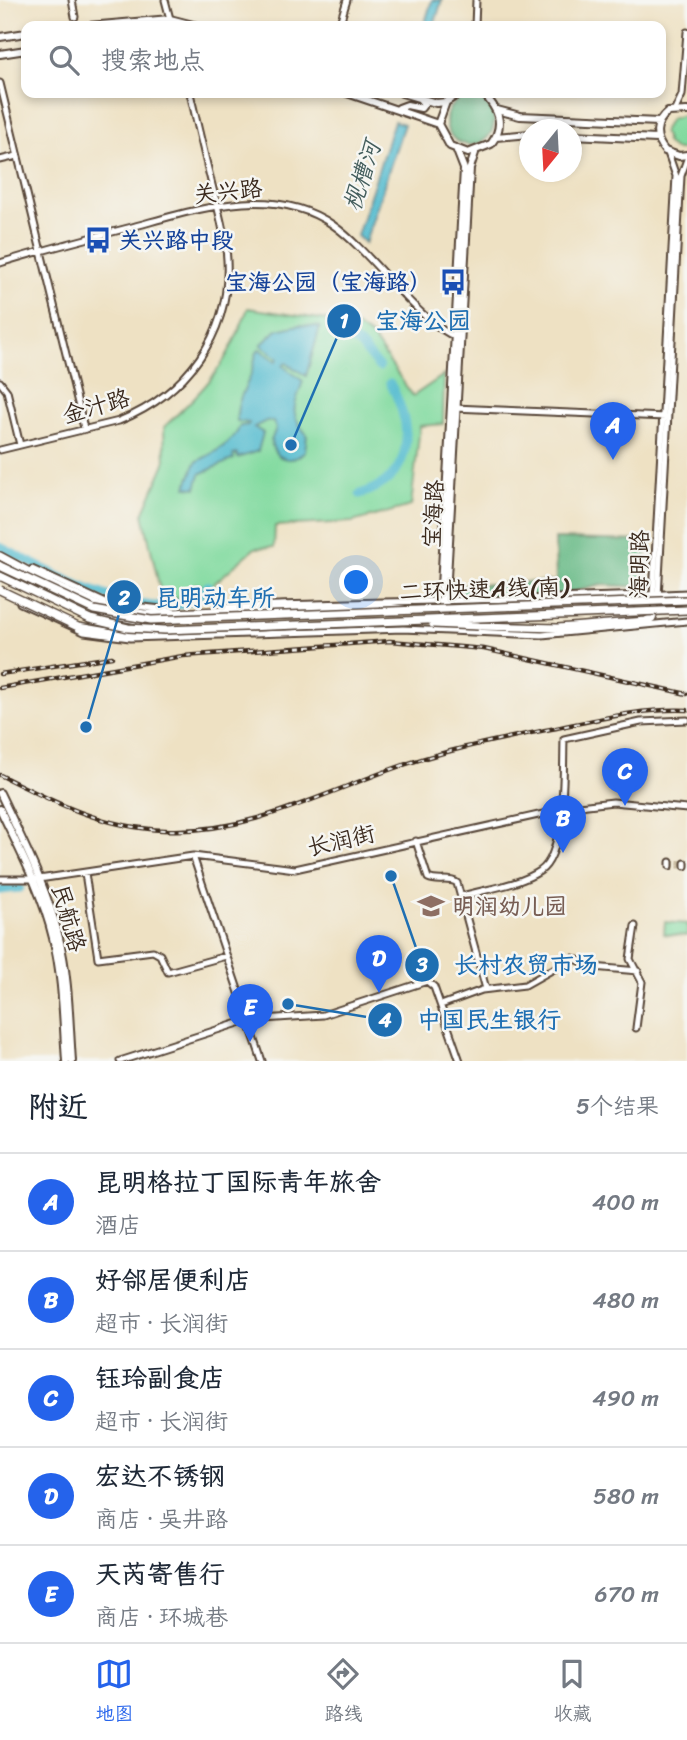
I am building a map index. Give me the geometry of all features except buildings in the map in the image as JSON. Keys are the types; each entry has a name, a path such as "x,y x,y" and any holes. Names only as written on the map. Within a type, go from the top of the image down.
{"highway":[{"path":"0,556 80,604 102,613"},
{"name":"二环快速A线(南)","path":"0,565 102,613 151,620 687,601"},
{"path":"0,577 90,619 128,628 165,630 380,622 657,606 687,610"},
{"path":"46,582 83,600 117,610 153,614 363,606 443,609"},
{"path":"0,590 78,627 136,635 197,628"},
{"path":"380,622 549,628 644,621 652,618 657,606"},
{"path":"151,620 211,611"}],"main road":[{"path":"147,21 178,21"},
{"path":"0,37 21,34"},
{"path":"0,54 21,51"},
{"path":"364,98 438,124"},
{"path":"397,108 407,105 421,108 423,103 418,98"},
{"path":"418,98 436,103 452,98"},
{"path":"486,98 497,110 520,117 659,122 675,110 687,109"},
{"path":"446,102 438,124 444,140 457,151 475,153 484,149 496,137 499,128 497,110"},
{"path":"659,122 657,139 668,153 687,157"},
{"path":"496,137 519,135"},
{"path":"582,135 657,139"},
{"name":"宝海路","path":"443,609 464,169 457,151"},
{"name":"宝海路","path":"457,338 470,168 475,153"},
{"path":"0,565 85,608 129,620 188,621 443,609 657,606 687,601"},
{"path":"0,577 74,611 108,623 139,628 197,628 443,609"},
{"name":"民航路","path":"0,793 36,879 58,962 65,1061"},
{"name":"民航路","path":"0,809 54,917 64,961 72,1061"}],"street":[{"path":"72,0 75,17"},
{"path":"165,0 170,19"},
{"path":"341,21 347,0"},
{"path":"476,21 478,1"},
{"path":"675,110 682,95 687,32"},
{"path":"0,83 84,428"},
{"path":"682,95 687,109"},
{"name":"金汁路","path":"0,450 119,421 150,407 183,380 206,350 226,293 228,258 191,98"},
{"name":"海明路","path":"654,624 657,606 676,176 668,153"},
{"path":"0,160 17,156"},
{"name":"海明路","path":"665,417 681,176 687,157"},
{"name":"关兴路","path":"0,263 217,205 278,204 324,220 457,338"},
{"path":"0,382 7,391 20,445"},
{"path":"454,408 665,417"},
{"path":"0,556 91,598 134,608 365,602 443,609 687,593"},
{"path":"0,590 61,624 106,637 443,630 542,635 687,621"},
{"path":"443,609 443,630"},
{"path":"462,896 536,874 545,868 556,845 564,739 641,722 687,720"},
{"name":"长润街","path":"0,879 36,879 193,856 295,869 559,810 613,802 687,808"},
{"path":"416,841 428,878 436,882 455,881 462,896 486,989"},
{"path":"193,856 262,1061"},
{"path":"85,873 98,958 153,951 160,955 168,972 226,956"},
{"path":"635,926 630,959 638,971 642,985 636,1027"},
{"path":"441,1005 486,989 525,985 573,958 593,967 638,971"},
{"path":"120,1061 248,1020 323,1015 427,981 435,987 460,1061"}],"green space":[{"path":"461,99 479,99 487,104 492,112 492,130 487,138 479,143 461,143 453,138 448,130 448,112 453,104"},
{"path":"683,115 687,117 687,150 675,150 667,144 663,131 670,119"},
{"path":"248,308 353,324 372,337 413,396 444,375 443,424 420,426 411,506 352,522 275,526 274,547 255,548 209,588 196,584 185,598 162,599 143,514 165,463 164,427 215,374 232,346"},
{"path":"555,539 647,541 644,587 602,585 560,595 505,600 452,599 451,586 556,581"},
{"path":"665,922 687,924 687,936 664,934"}],"water":[{"path":"432,0 442,0 436,21 426,21"},
{"path":"394,121 404,124 365,243 357,236"},
{"path":"299,325 320,327 306,376 286,363 283,366 303,381 294,408 297,420 307,435 305,451 289,459 276,453 271,441 276,428 273,422 266,421 254,427 263,433 258,451 238,458 237,454 233,455 234,459 200,474 196,488 186,487 196,462 228,443 240,426 248,425 249,423 237,421 238,409 257,352 259,349 276,361 278,358 261,345 277,330"}],"waterway":[{"path":"340,333 360,345 379,367"},
{"path":"360,494 379,486 392,476 401,463 406,433 398,399 390,383"},
{"path":"0,547 75,584 136,604 165,606 189,601 208,586"},
{"path":"0,890 20,888"}],"tunnel":[{"path":"670,862 685,863"},
{"path":"670,866 685,866"}],"railway":[{"path":"0,688 183,656 390,641 484,649 687,694"},
{"path":"0,674 112,657"},
{"path":"0,775 59,804 100,819 142,828 194,830 252,820 412,762 471,746 618,715 687,710"}],"place":[{"name":"关兴路中段","path":"98,240"},
{"name":"宝海公园（宝海路）","path":"453,282"},
{"name":"宝海公园","path":"291,445"},
{"name":"昆明格拉丁国际青年旅舍","path":"613,460"},
{"name":"昆明动车所","path":"86,727"},
{"name":"钰玲副食店","path":"625,806"},
{"name":"好邻居便利店","path":"563,853"},
{"name":"长村农贸市场","path":"391,876"},
{"name":"明润幼儿园","path":"431,906"},
{"name":"宏达不锈钢","path":"379,993"},
{"name":"中国民生银行","path":"288,1004"},
{"name":"天芮寄售行","path":"250,1042"}],"water label":[{"name":"枧槽河","path":"362,176"}]}
